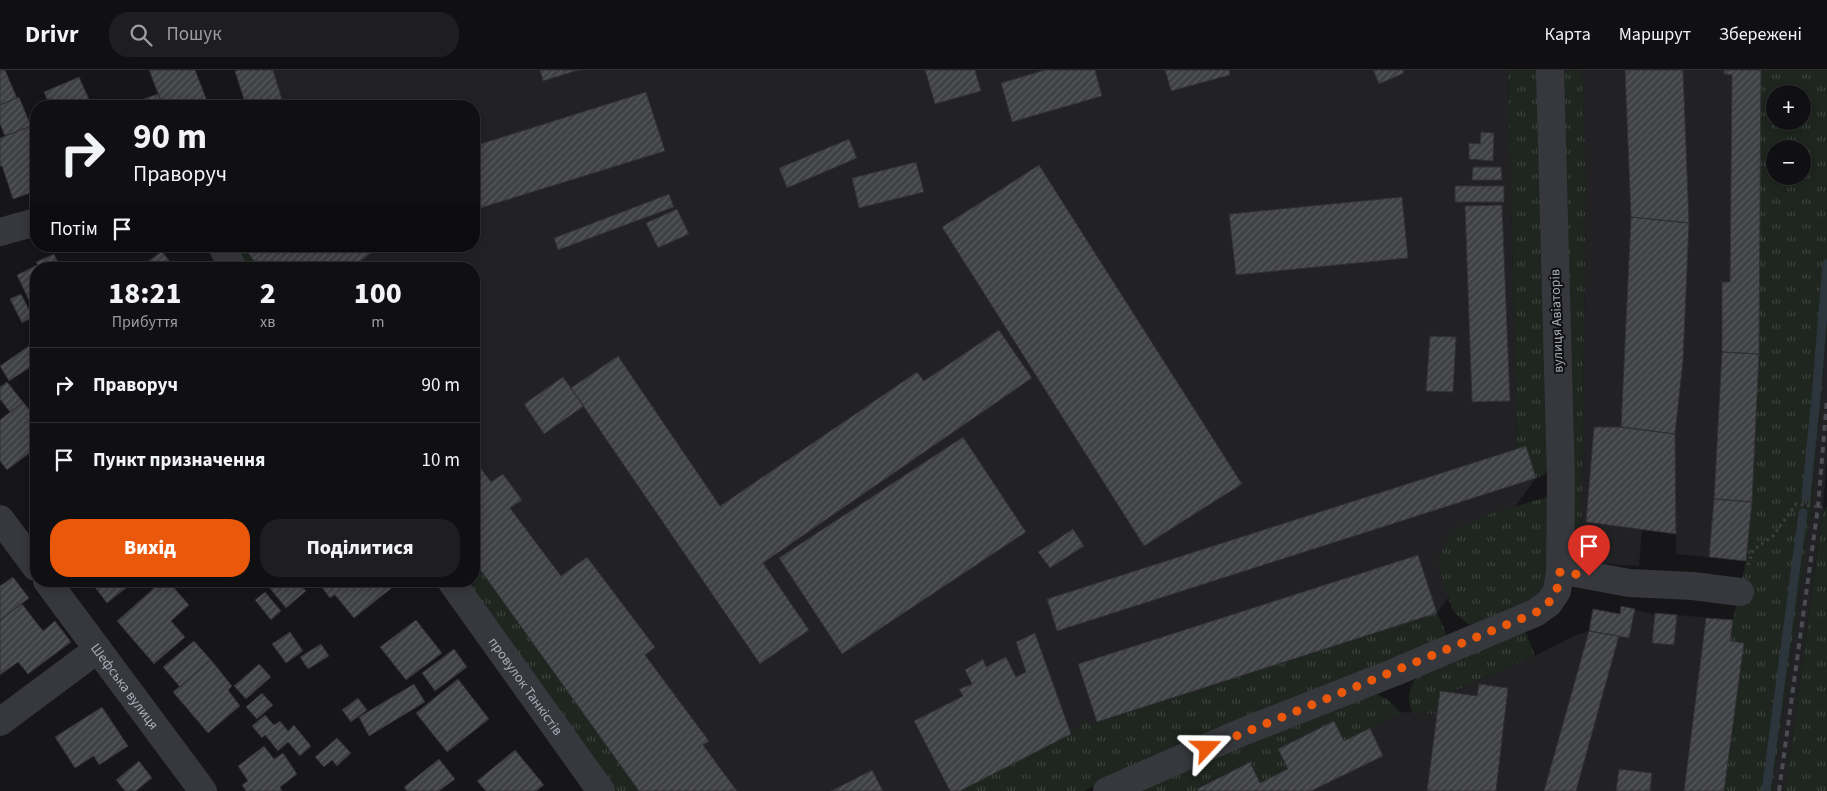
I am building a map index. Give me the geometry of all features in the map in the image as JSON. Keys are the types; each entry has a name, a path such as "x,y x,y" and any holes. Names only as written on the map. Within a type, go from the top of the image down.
{"street":[{"name":"вулиця Авіаторів","path":"1107,791 1240,733 1395,672 1535,613 1548,603 1557,591 1560,572 1561,481 1550,70"},
{"path":"0,232 30,224"},
{"path":"0,520 30,559"},
{"path":"1560,572 1570,572 1629,583 1693,586 1740,592"},
{"name":"Шефська вулиця","path":"52,587 203,791"},
{"name":"провулок Танкістів","path":"455,587 601,791"},
{"path":"0,722 98,649"}],"path":[{"path":"1740,592 1753,550 1773,536 1796,504 1827,508"}],"shaded area":[{"path":"1508,70 1517,448 1526,446 1536,478 1437,613 1090,725 1087,719 1071,734 960,791 639,791 480,569 480,262 255,262 247,252 480,252 480,100 244,100 235,71"},
{"path":"1582,70 1761,70 1759,354 1752,502 1746,561 1676,554 1676,534 1642,530 1639,566 1581,562 1586,181"},
{"path":"1827,328 1827,458 1823,506 1785,791 1772,791 1812,504"},
{"path":"1621,606 1655,615 1655,613 1733,620 1731,641 1744,643 1724,791 1198,791 1197,789 1250,762 1260,782 1288,769 1278,749 1334,721 1344,741 1400,712 1437,714 1440,691 1452,692 1535,656 1574,636 1589,631 1593,609 1619,614"}],"green space":[{"path":"1508,70 1539,70 1547,468 1545,474 1536,478 1526,446 1517,449"},
{"path":"1560,70 1582,70 1586,181 1581,562 1571,557"},
{"path":"1761,70 1827,70 1827,328 1812,504 1772,791 1724,791 1744,643 1730,641 1746,561 1752,502 1759,354"},
{"path":"233,252 247,252 255,262 238,262"},
{"path":"1547,497 1549,499 1553,568 1541,597 1478,625 1468,624 1453,611 1440,573 1438,559 1451,535 1459,527 1490,514"},
{"path":"1823,509 1827,510 1827,791 1785,791"},
{"path":"480,569 639,791 610,791 464,587 480,587"},
{"path":"1437,613 1446,633 1446,639 1120,774 1084,791 960,791 1071,734 1087,719 1090,725"},
{"path":"1524,628 1535,656 1452,692 1440,691 1437,714 1412,713 1409,701 1410,691 1413,682 1421,672"},
{"path":"1376,694 1388,700 1400,712 1344,741 1334,721 1278,749 1288,769 1260,783 1250,762 1197,788 1198,791 1129,791"}],"building":[{"path":"0,70 5,70 17,98 0,105"},
{"path":"149,70 195,70 207,100 161,100"},
{"path":"273,70 282,100 244,100 235,71"},
{"path":"540,70 579,70 543,81"},
{"path":"925,70 975,70 981,91 935,104"},
{"path":"1045,70 1095,70 1102,96 1012,122 1001,83"},
{"path":"1165,70 1229,70 1230,75 1171,91"},
{"path":"1373,70 1403,70 1404,73 1379,84"},
{"path":"1625,70 1683,70 1689,223 1631,217"},
{"path":"1724,70 1761,70 1759,354 1722,352 1722,282 1730,282 1732,75 1724,74"},
{"path":"79,77 89,100 47,100 44,92"},
{"path":"646,92 665,151 480,208 480,144"},
{"path":"158,94 160,100 141,100"},
{"path":"19,97 30,126 5,136 0,124 0,105"},
{"path":"30,126 30,193 13,199 2,166 0,166 0,138"},
{"path":"1481,132 1494,133 1493,161 1469,159 1469,143 1480,144"},
{"path":"849,139 857,158 787,188 779,168"},
{"path":"916,162 924,192 859,208 852,178"},
{"path":"1039,165 1242,484 1144,546 942,227"},
{"path":"1473,167 1501,167 1502,180 1472,180"},
{"path":"1455,186 1504,186 1504,202 1455,202"},
{"path":"669,194 674,207 558,250 554,238"},
{"path":"1402,197 1408,258 1236,275 1229,214"},
{"path":"1502,205 1510,401 1472,402 1465,206"},
{"path":"677,209 689,234 658,248 646,223"},
{"path":"1631,217 1689,223 1683,361 1675,434 1621,427"},
{"path":"163,252 170,262 147,262"},
{"path":"247,252 372,252 359,262 255,262"},
{"path":"54,254 58,262 36,262"},
{"path":"30,268 30,302 17,275"},
{"path":"21,294 30,311 30,319 22,323 10,299"},
{"path":"999,330 1032,378 763,563 809,630 760,664 571,388 618,356 720,506 917,372 924,381"},
{"path":"1430,336 1456,337 1453,392 1426,391"},
{"path":"30,345 30,367 9,381 0,366"},
{"path":"1722,352 1759,354 1752,502 1714,499"},
{"path":"563,377 584,406 544,434 524,404"},
{"path":"7,382 23,402 10,412 0,399 0,387"},
{"path":"23,402 30,411 30,453 7,470 0,461 0,420"},
{"path":"1594,427 1621,427 1675,434 1676,534 1586,522"},
{"path":"963,437 1026,532 842,654 779,558"},
{"path":"1526,446 1536,478 1057,631 1047,599"},
{"path":"480,467 491,482 503,474 522,500 510,508 561,576 587,557 655,647 645,655 709,741 703,745 737,791 639,791 480,569"},
{"path":"1714,499 1752,502 1746,561 1709,557"},
{"path":"1073,529 1084,546 1050,568 1038,552"},
{"path":"1418,555 1437,613 1097,722 1078,664"},
{"path":"13,577 29,598 0,620 0,586"},
{"path":"95,587 127,587 107,603"},
{"path":"155,587 173,587 189,605 171,621 185,637 154,664 117,621"},
{"path":"269,587 302,587 306,591 286,608"},
{"path":"322,587 393,587 354,618 335,595 330,598"},
{"path":"265,592 281,611 271,620 255,600"},
{"path":"22,604 43,631 55,621 71,642 28,674 18,662 0,675 0,620"},
{"path":"1621,606 1635,609 1629,638 1589,631 1593,609 1620,614"},
{"path":"1655,613 1677,615 1674,645 1652,643"},
{"path":"1706,618 1733,620 1730,641 1744,643 1724,791 1684,791"},
{"path":"416,620 442,653 406,680 380,647"},
{"path":"1589,631 1619,636 1576,791 1544,791"},
{"path":"290,632 303,651 286,663 272,644"},
{"path":"1035,633 1071,734 960,791 950,791 914,721 963,696 959,689 972,684 965,670 983,659 986,667 1006,657 1016,677 1026,672 1016,642"},
{"path":"194,641 211,660 180,687 163,667"},
{"path":"321,644 329,656 308,669 300,657"},
{"path":"454,649 467,667 435,691 422,673"},
{"path":"211,660 232,686 228,690 240,706 208,733 173,692"},
{"path":"259,664 271,677 246,699 234,686"},
{"path":"458,679 489,719 447,752 416,713"},
{"path":"414,684 425,702 369,736 359,717"},
{"path":"1479,684 1508,688 1496,791 1427,791 1440,691 1477,696"},
{"path":"262,693 273,705 257,719 246,707"},
{"path":"358,698 367,710 351,722 342,710"},
{"path":"102,707 128,746 99,765 94,756 75,768 55,737"},
{"path":"265,715 274,725 280,721 288,731 294,725 311,746 300,756 288,742 278,751 265,735 262,738 252,726"},
{"path":"1334,721 1344,741 1370,728 1383,756 1311,791 1198,791 1197,789 1250,762 1260,783 1288,769 1278,749"},
{"path":"337,738 351,753 337,766 332,760 324,767 315,757"},
{"path":"264,746 274,759 283,753 297,774 280,787 282,791 246,791 242,785 248,781 238,766"},
{"path":"515,750 544,785 536,791 486,791 477,781"},
{"path":"439,759 455,779 439,791 407,791 404,787"},
{"path":"139,761 152,778 136,791 125,791 116,780"},
{"path":"1619,769 1652,773 1650,791 1616,791"},
{"path":"872,770 883,791 831,791"}],"waterway":[{"path":"1806,497 1827,264"},
{"path":"1766,791 1803,513"}],"railway":[{"path":"1779,791 1818,507 1827,399"}],"route":[{"path":"1207,748 1535,613 1548,603 1557,591 1560,572 1589,576"}]}
